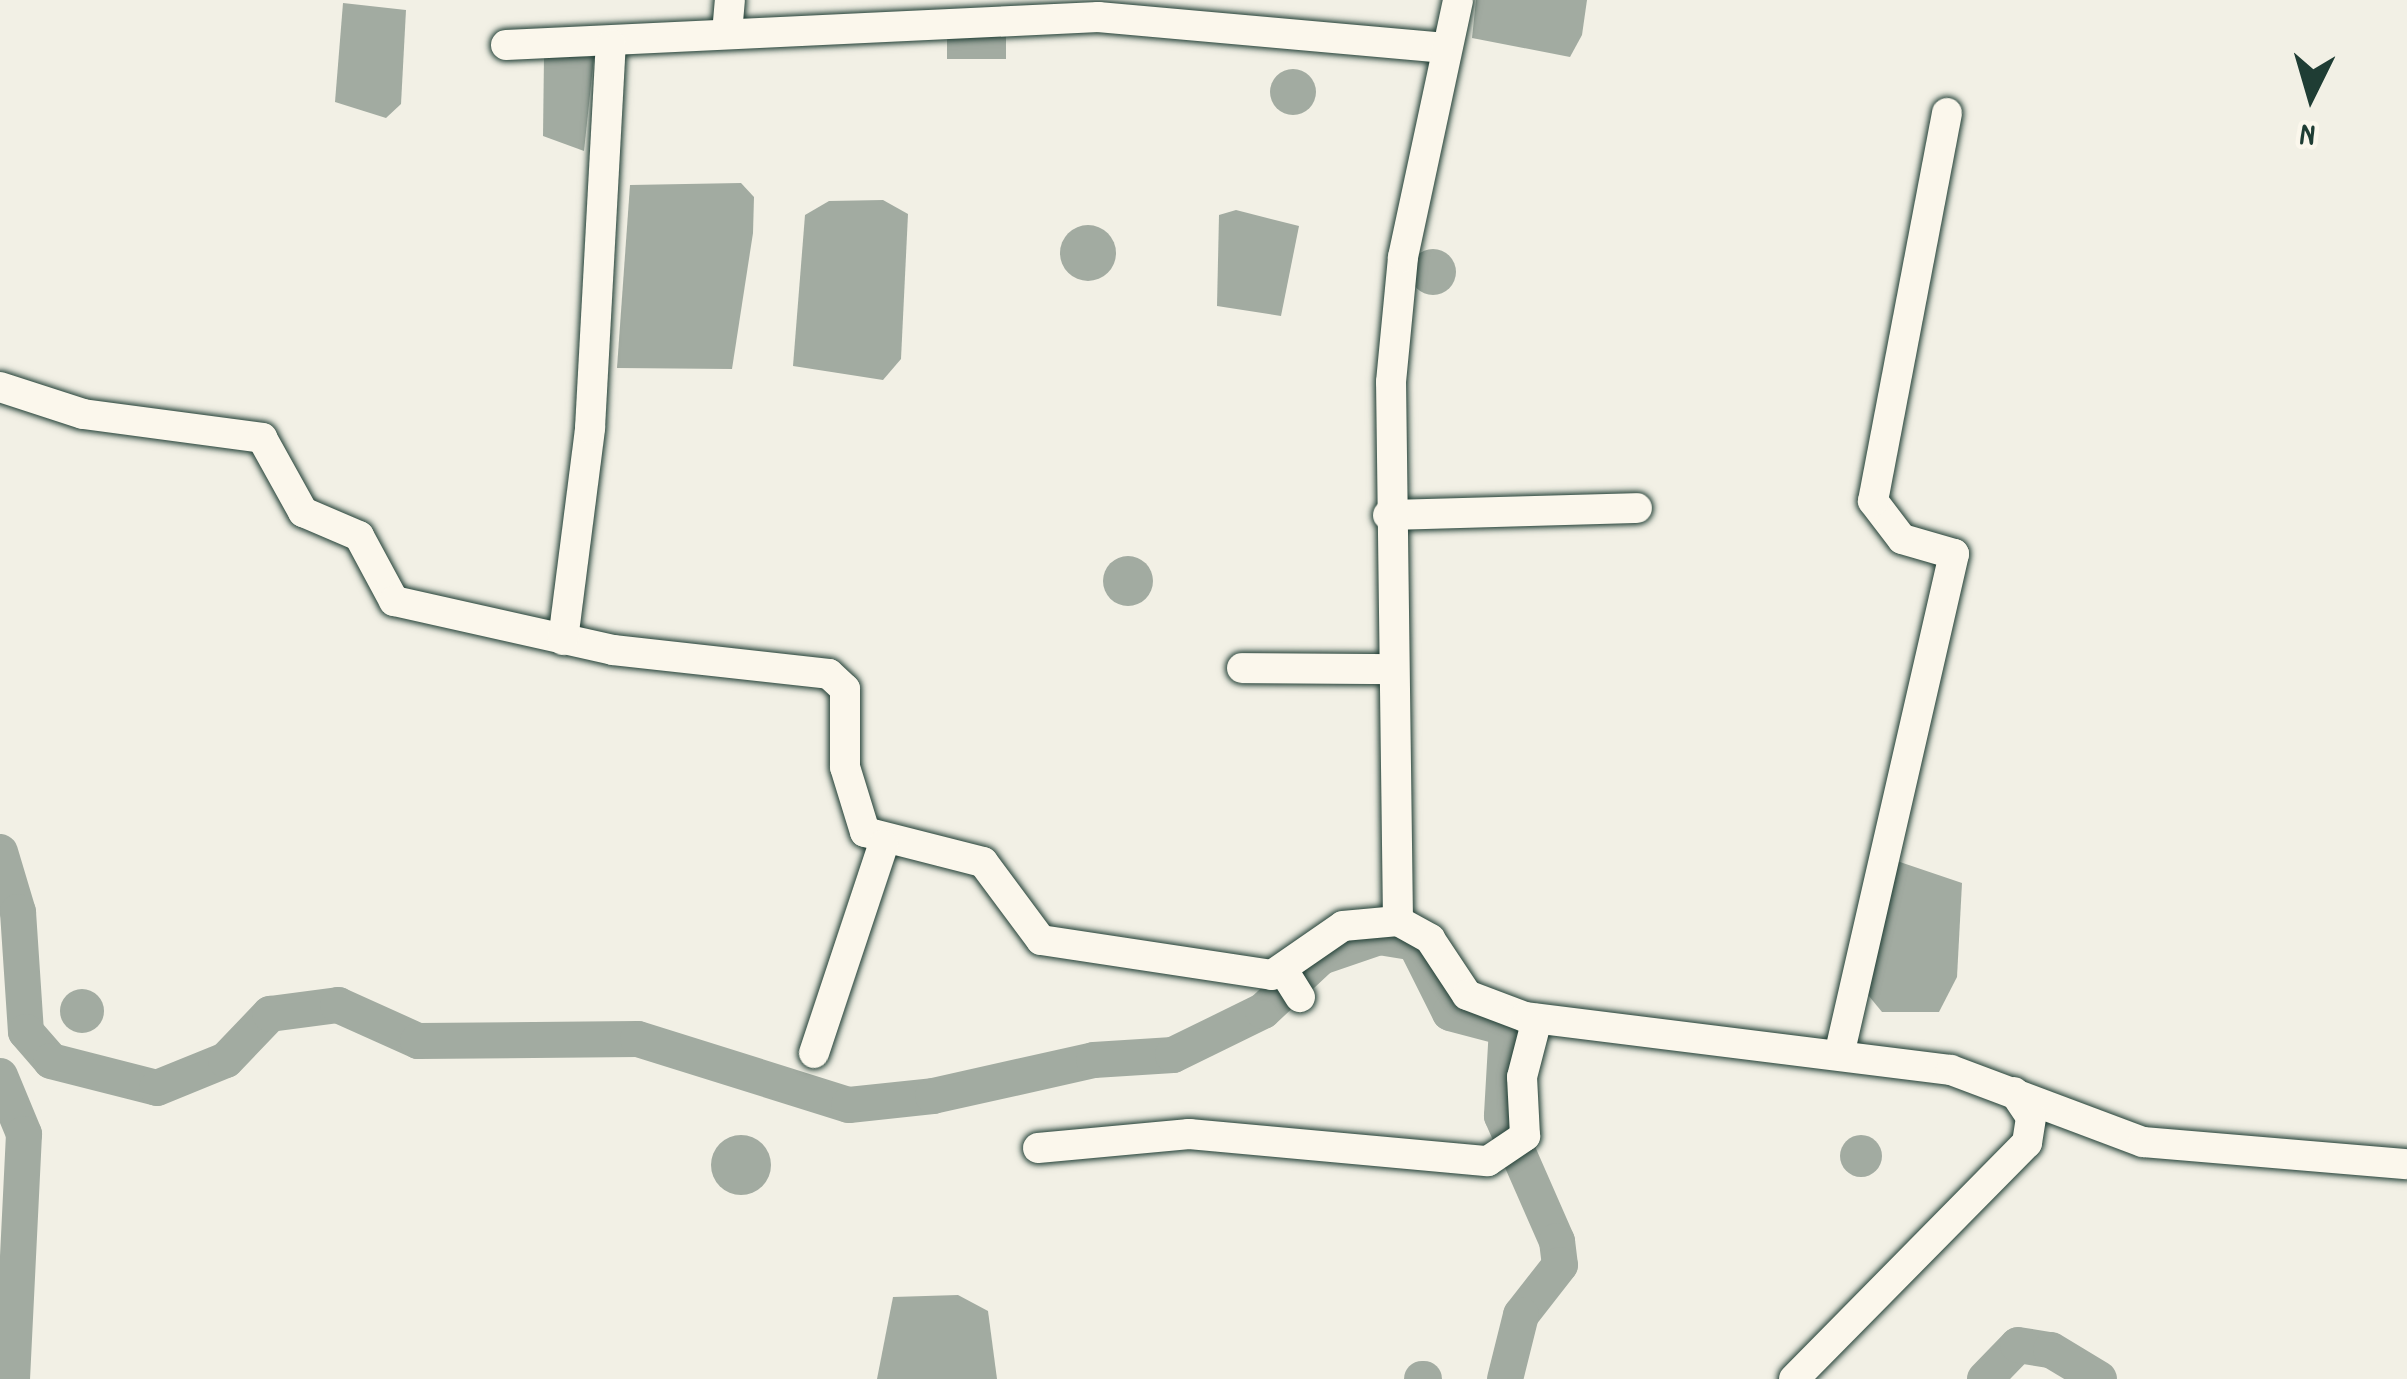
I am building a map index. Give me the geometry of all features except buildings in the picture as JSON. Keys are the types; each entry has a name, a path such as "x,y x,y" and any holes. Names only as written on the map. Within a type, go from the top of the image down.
{"street":[{"path":"728,33 730,0"},
{"path":"1398,921 1388,515 1395,326 1458,0"},
{"path":"506,45 611,44 728,33 1098,16 1446,48"},
{"path":"563,640 590,428 611,44"},
{"path":"1840,1051 1954,554 1902,539 1873,501 1947,113"},
{"path":"0,387 82,414 262,438 310,519 364,542 386,596 563,640 836,678 853,811 883,845 983,862 1042,940 1290,981 1342,926 1398,921 1430,938 1467,995 1537,1019 1840,1051 2014,1093 2123,1138 2407,1164"},
{"path":"1388,515 1637,508"},
{"path":"1242,668 1391,669"},
{"path":"814,1053 883,845"},
{"path":"1038,1148 1189,1134 1462,1164 1513,1151 1537,1019"},
{"path":"1794,1379 2027,1143 2031,1117 2014,1093"}],"shaded area":[{"path":"1476,0 1587,0 1582,35 1570,57 1472,38"},
{"path":"343,3 406,10 401,104 386,118 335,102"},
{"path":"947,35 1006,35 1006,59 947,59"},
{"path":"544,56 594,57 584,151 543,136"},
{"path":"1293,69 1309,76 1316,92 1309,108 1293,115 1277,108 1270,92 1277,76"},
{"path":"741,183 754,197 753,233 732,369 617,368 630,185"},
{"path":"883,200 908,214 901,359 883,380 793,366 805,215 829,201"},
{"path":"1236,210 1299,226 1281,316 1217,306 1219,215"},
{"path":"1088,225 1108,233 1116,253 1108,273 1088,281 1068,273 1060,253 1068,233"},
{"path":"1433,249 1449,256 1456,272 1449,288 1433,295 1417,288 1410,272 1417,256"},
{"path":"1128,556 1146,563 1153,581 1146,599 1128,606 1110,599 1103,581 1110,563"},
{"path":"1894,860 1962,883 1957,977 1939,1012 1882,1012 1864,990"},
{"path":"82,989 98,995 104,1011 98,1027 82,1033 66,1027 60,1011 66,995"},
{"path":"741,1135 762,1144 771,1165 762,1186 741,1195 720,1186 711,1165 720,1144"},
{"path":"1861,1135 1876,1141 1882,1156 1876,1171 1861,1177 1846,1171 1840,1156 1846,1141"},
{"path":"958,1295 988,1311 997,1379 877,1379 893,1297"}],"waterway":[{"path":"0,852 18,912 26,1032 51,1061 157,1088 226,1060 270,1014 338,1005 418,1041 638,1039 849,1105 933,1096 1094,1060 1173,1055 1263,1011 1321,957 1379,937 1415,943 1450,1013 1507,1028 1502,1116 1557,1241 1560,1265 1521,1315 1505,1379"},
{"path":"0,1076 24,1134 12,1379"},
{"path":"1985,1379 2018,1345 2051,1350 2099,1379"}]}
